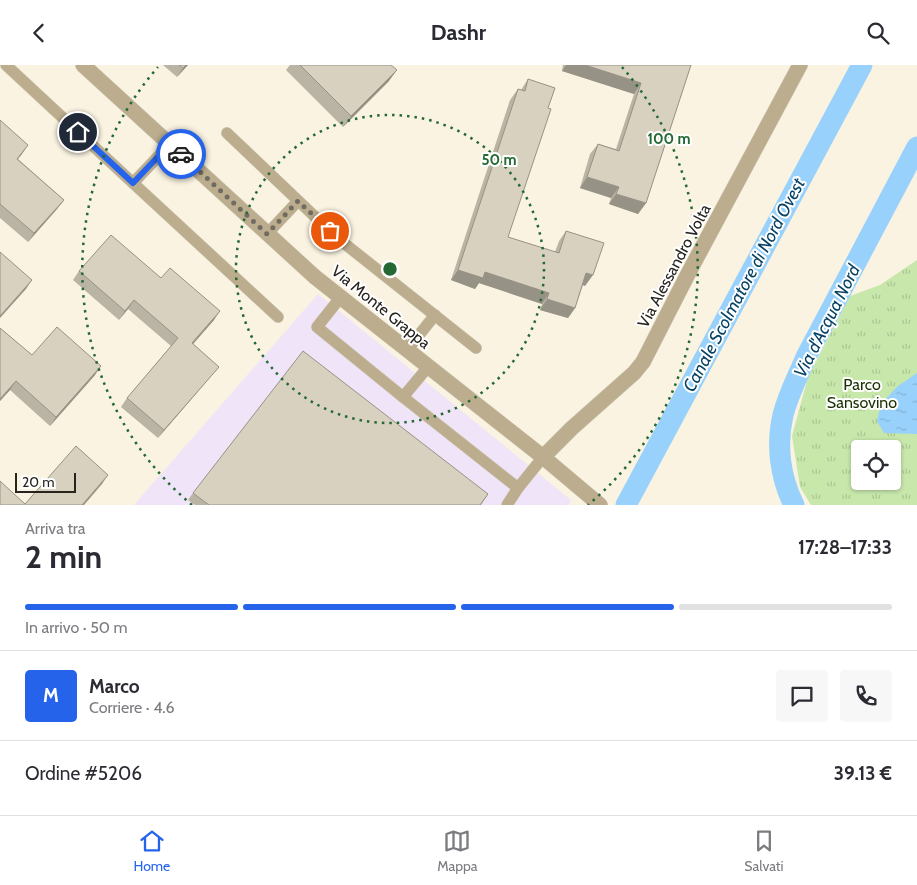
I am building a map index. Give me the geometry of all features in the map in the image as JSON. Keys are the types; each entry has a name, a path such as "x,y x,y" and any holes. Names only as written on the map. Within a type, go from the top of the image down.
{"street":[{"name":"Via Monte Grappa","path":"83,65 291,256 340,298 543,457 597,503"},
{"name":"Via Alessandro Volta","path":"543,457 644,362 800,65"}],"lane":[{"path":"6,65 278,317"},
{"path":"227,133 330,231"},
{"path":"133,183 170,144"},
{"path":"267,234 298,201"},
{"path":"345,244 476,348"},
{"path":"340,298 317,327 518,488"},
{"path":"407,350 435,315"},
{"path":"403,397 428,367"},
{"path":"507,505 543,457"}],"shaded area":[{"path":"318,294 571,500 569,505 134,505"}],"green space":[{"name":"Parco Sansovino","path":"917,260 917,505 811,505 800,487 792,436 808,377 850,296 880,285"}],"water":[{"path":"917,373 917,434 884,433 877,421 881,404 898,386"}],"building":[{"path":"300,65 391,65 397,70 351,116"},
{"path":"585,65 691,65 646,203 616,194 619,187 587,177 598,144 619,151 641,83"},
{"path":"528,79 555,88 548,108 551,109 508,237 559,253 566,231 604,243 593,275 586,273 575,308 547,299 549,293 485,272 483,278 458,270 518,89 525,91"},
{"path":"0,120 28,145 17,159 64,200 34,233 0,204"},
{"path":"111,235 161,278 170,268 220,311 192,343 219,367 164,430 127,398 178,338 134,300 125,311 79,271"},
{"path":"0,252 32,280 0,316"},
{"path":"57,327 101,366 56,417 16,381 0,399 0,328 32,355"},
{"path":"303,351 488,494 480,505 209,505 193,493"},
{"path":"76,446 108,475 82,505 0,505 0,481 25,504"}],"waterway":[{"name":"Canale Scolmatore di Nord Ovest","path":"626,505 862,65"},
{"name":"Via d'Acqua Nord","path":"794,505 785,483 780,449 781,426 788,400 806,357 917,147"}],"way so far":[{"path":"181,154 267,234 298,201 330,231"}],"route":[{"path":"78,132 133,183 170,144 181,154"}]}
